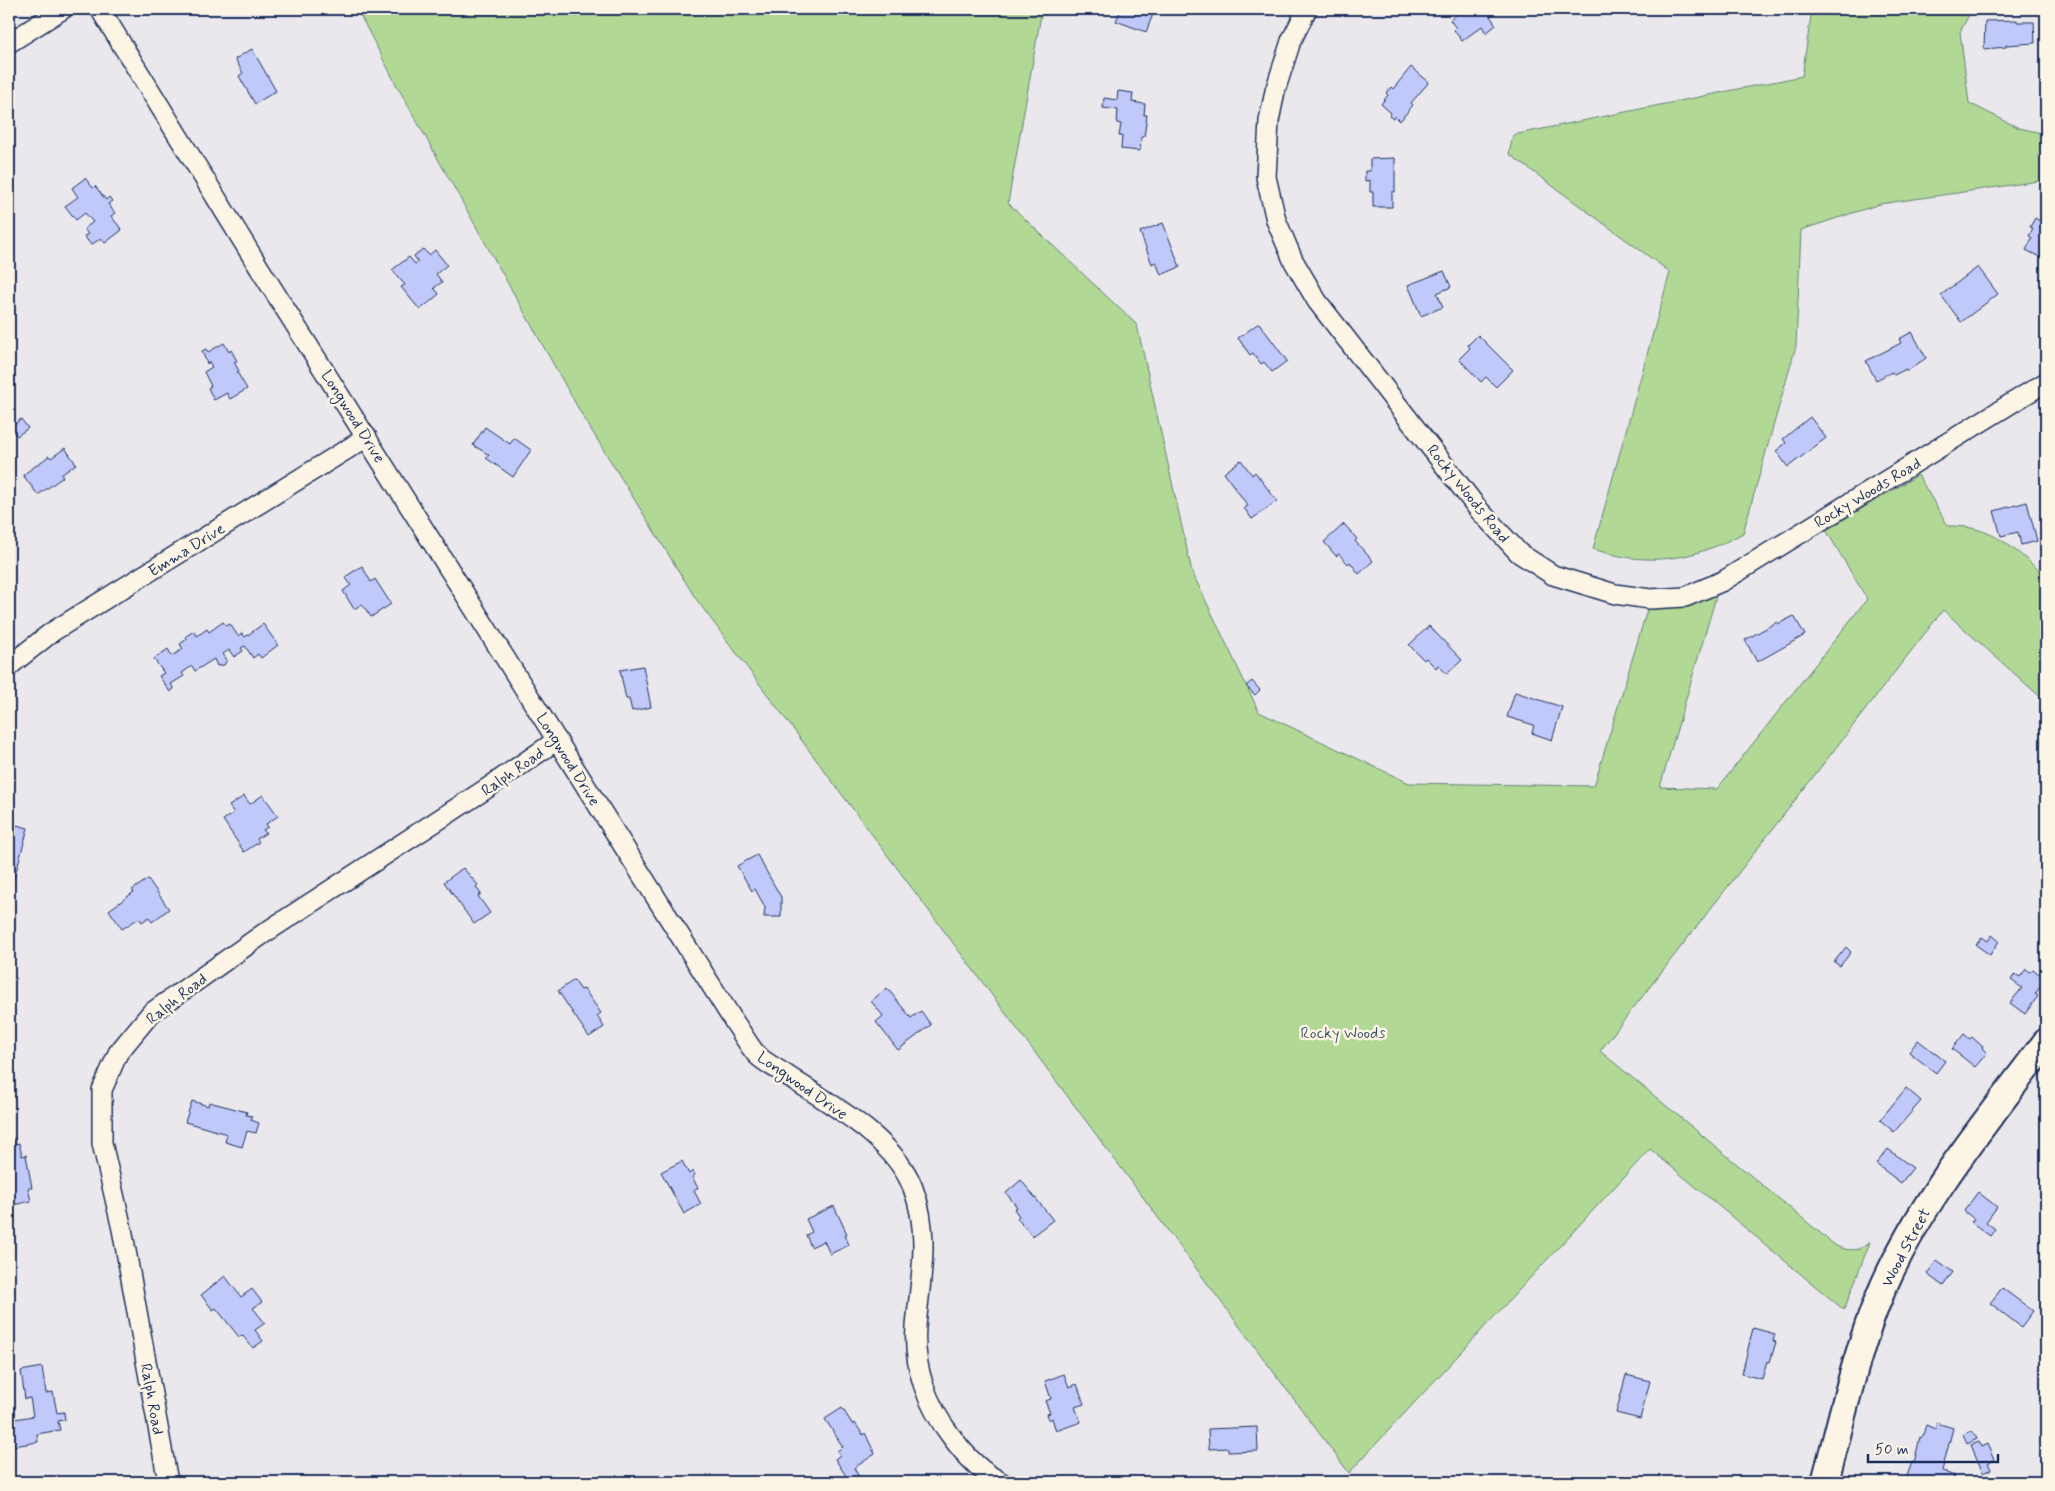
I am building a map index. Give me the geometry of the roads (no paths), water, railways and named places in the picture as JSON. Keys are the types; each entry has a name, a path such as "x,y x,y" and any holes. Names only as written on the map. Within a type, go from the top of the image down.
{"main road":[{"name":"Wood Street","path":"1825,1482 1868,1326 1882,1290 1899,1255 1938,1188 2046,1042"}],"street":[{"path":"9,43 63,9"},
{"name":"Longwood Drive","path":"100,9 260,269 735,1024 757,1055 862,1127 893,1154 908,1176 916,1196 923,1225 923,1276 916,1336 918,1366 925,1392 936,1415 958,1446 977,1465 1001,1482"},
{"name":"Rocky Woods Road","path":"1307,9 1291,42 1275,91 1268,130 1266,177 1276,220 1293,260 1316,301 1479,510 1519,553 1553,575 1615,594 1650,599 1685,597 1723,581 2046,382"},
{"name":"Emma Drive","path":"9,666 52,632 367,437"},
{"name":"Ralph Road","path":"168,1482 122,1229 102,1143 102,1090 118,1053 150,1013 263,934 415,837 557,740"}],"park label":[{"name":"Rocky Woods","path":"1343,1032"}]}
